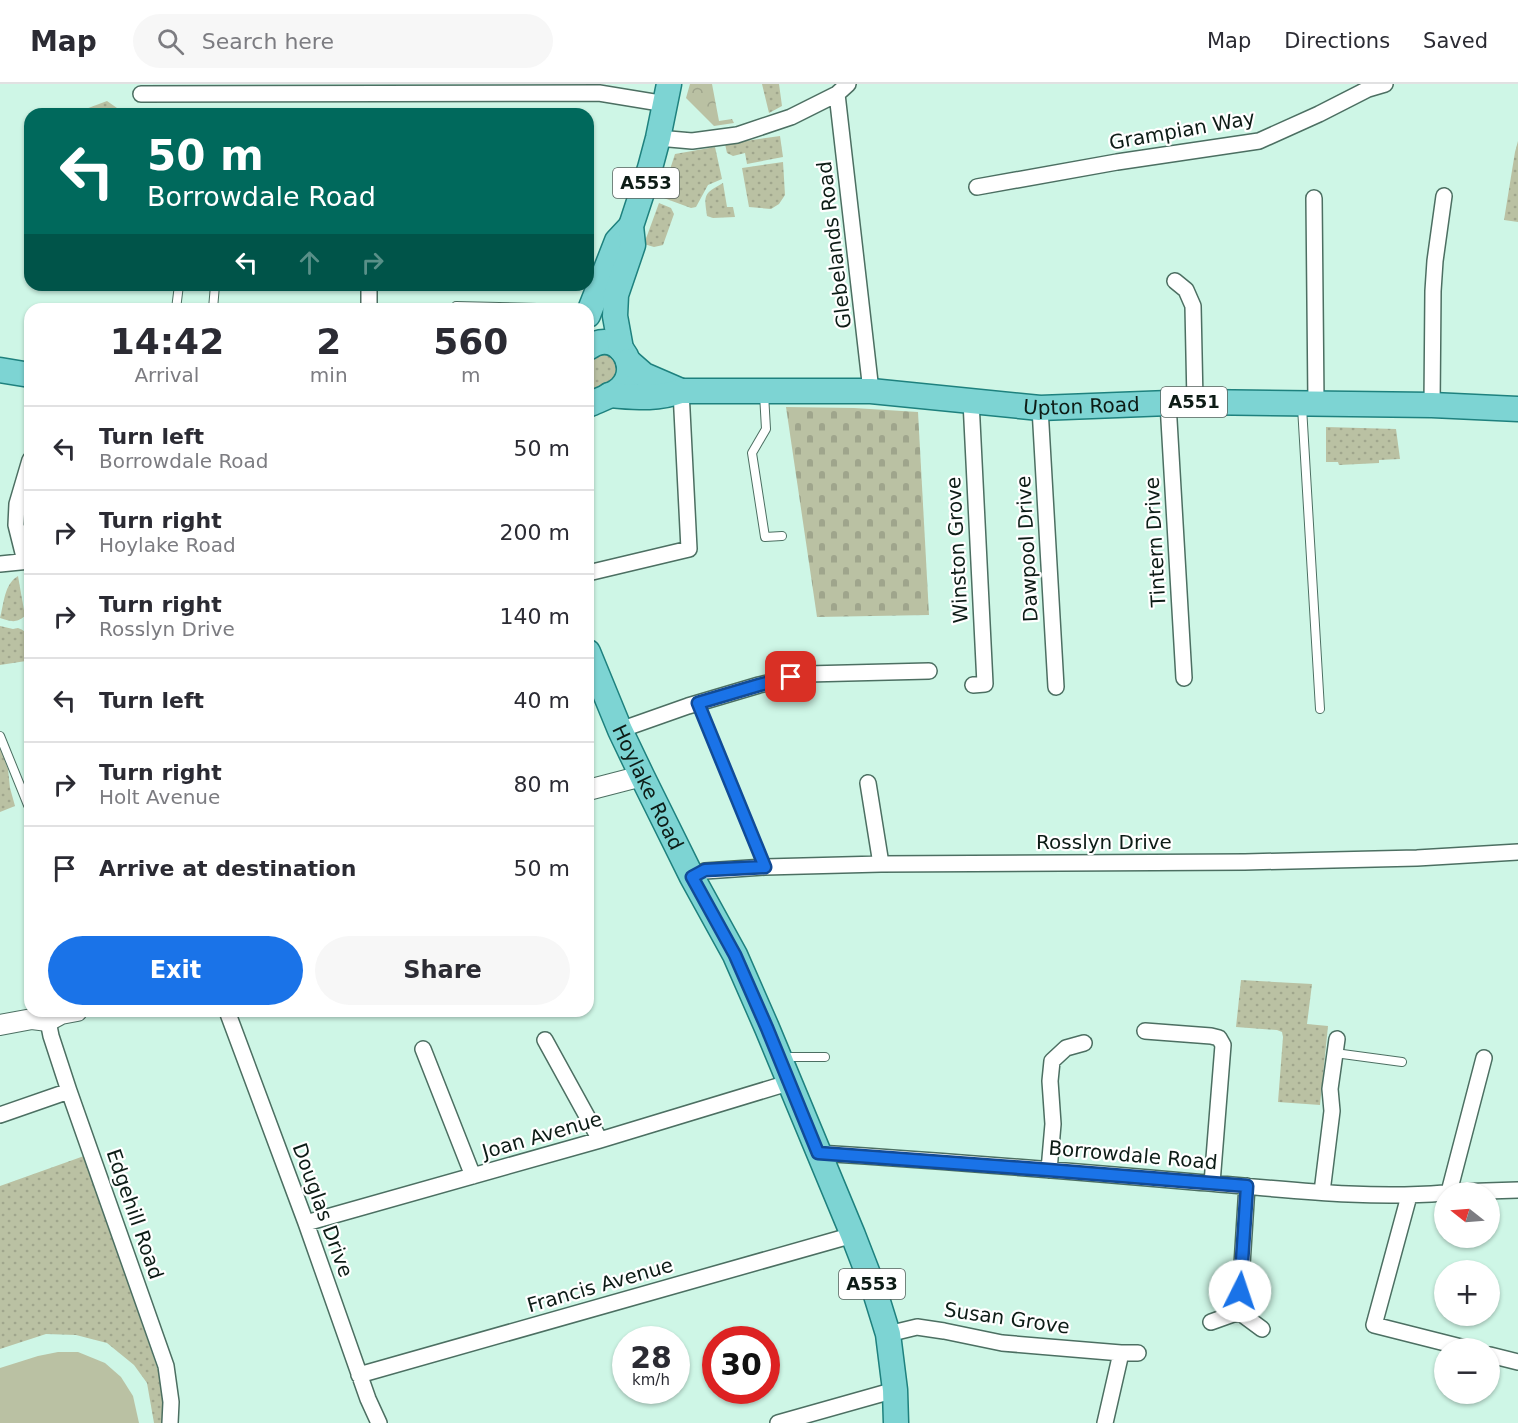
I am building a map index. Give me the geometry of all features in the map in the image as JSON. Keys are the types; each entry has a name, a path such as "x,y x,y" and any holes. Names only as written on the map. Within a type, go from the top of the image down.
{"main road":[{"name":"A553","path":"624,355 615,315 616,295 633,245 631,226 650,168 668,94"},
{"name":"A553","path":"593,303 617,241 631,226"},
{"path":"594,345 599,342 614,344 624,355 629,376 620,390 599,400"},
{"name":"Upton Road","path":"624,355 644,375 681,391"},
{"path":"0,370 24,374"},
{"name":"Upton Road","path":"599,400 648,398 681,391 764,390 872,391 1040,408 1195,402 1518,408"},
{"name":"Hoylake Road","path":"594,667 642,776 692,877 735,955 853,1235 888,1334 895,1390 896,1423"}],"street":[{"name":"Grampian Way","path":"977,187 1117,162 1259,141 1319,114 1367,86 1385,84"},
{"path":"658,138 692,141 737,135 791,117 842,89"},
{"name":"Glebelands Road","path":"842,89 872,391"},
{"path":"141,94 668,94"},
{"path":"1432,405 1433,291 1444,196"},
{"path":"1308,403 1314,198"},
{"path":"1174,281 1186,290 1193,306 1195,402"},
{"path":"594,572 689,549 681,391"},
{"name":"Winston Grove","path":"971,401 985,684 973,685"},
{"name":"Tintern Drive","path":"1168,403 1184,678"},
{"name":"Dawpool Drive","path":"1040,408 1056,687"},
{"path":"24,482 17,504 16,525 24,551"},
{"path":"0,564 24,561"},
{"path":"620,730 698,703 807,674 929,670"},
{"path":"594,788 642,776"},
{"path":"868,783 881,864"},
{"name":"Rosslyn Drive","path":"692,877 705,870 765,867 1416,858 1518,852"},
{"path":"0,1025 32,1019 48,1022 56,1017"},
{"name":"Douglas Drive","path":"229,1017 306,1223 359,1375 379,1423"},
{"name":"Edgehill Road","path":"48,1022 69,1091 166,1366 171,1402 171,1423"},
{"path":"1145,1030 1212,1036 1219,1038 1223,1045 1212,1183"},
{"path":"545,1040 600,1140"},
{"path":"1048,1170 1053,1124 1050,1081 1052,1061 1066,1048 1084,1044"},
{"path":"1322,1192 1332,1111 1330,1089 1336,1046"},
{"path":"423,1049 473,1176"},
{"path":"1450,1182 1484,1059"},
{"name":"Joan Avenue","path":"306,1223 600,1140 788,1083"},
{"path":"0,1115 69,1091"},
{"name":"Borrowdale Road","path":"818,1153 1322,1192 1409,1196 1434,1194"},
{"path":"1239,1312 1247,1186"},
{"path":"1500,1191 1518,1190"},
{"path":"1409,1196 1374,1325 1434,1340"},
{"name":"Francis Avenue","path":"359,1375 853,1235"},
{"path":"1211,1322 1239,1312"},
{"path":"1239,1312 1262,1329"},
{"name":"Susan Grove","path":"888,1334 917,1328 944,1330 1002,1343 1138,1353"},
{"path":"1105,1423 1121,1353"},
{"path":"1500,1358 1518,1362"},
{"path":"778,1423 895,1390"}],"lane":[{"path":"764,390 766,429 752,453 765,537 782,536"},
{"path":"1308,403 1320,709"},
{"path":"698,703 765,867"},
{"path":"0,736 24,795"},
{"path":"1336,1046 1402,1062"},
{"path":"779,1057 825,1057"}],"green space":[{"path":"690,84 712,84 719,121 732,119 734,123 714,126 686,98"},
{"path":"762,84 779,84 782,106 769,113"},
{"path":"107,101 117,108 88,108"},
{"path":"780,136 783,157 747,164 745,153 733,156 727,153 725,144"},
{"path":"1518,141 1518,222 1504,220"},
{"path":"715,147 722,179 708,185 696,207 691,208 661,197 675,154"},
{"path":"783,162 785,195 779,204 771,209 749,207 742,168"},
{"path":"723,183 727,207 733,207 735,217 707,216 706,196"},
{"path":"659,203 671,208 674,214 663,245 654,247 644,244"},
{"path":"602,352 614,356 620,369 616,382 594,391 594,358"},
{"path":"786,407 918,412 929,615 817,617"},
{"path":"1326,427 1396,429 1400,459 1379,460 1379,463 1339,465 1338,462 1326,462"},
{"path":"18,576 24,617 10,621 0,618 7,589"},
{"path":"0,626 23,630 24,661 0,665"},
{"path":"0,746 8,769 15,806 0,812"},
{"path":"1241,980 1312,984 1307,1024 1328,1026 1320,1105 1278,1102 1282,1032 1236,1027"},
{"path":"84,1156 159,1373 163,1398 163,1423 154,1423 147,1383 134,1365 107,1343 76,1335 46,1334 0,1349 0,1186"},
{"path":"58,1352 78,1352 105,1363 121,1377 133,1396 139,1423 0,1423 0,1368"}],"route":[{"path":"791,677 698,703 765,867 705,870 692,877 735,955 818,1153 1247,1186 1240,1291"}]}
